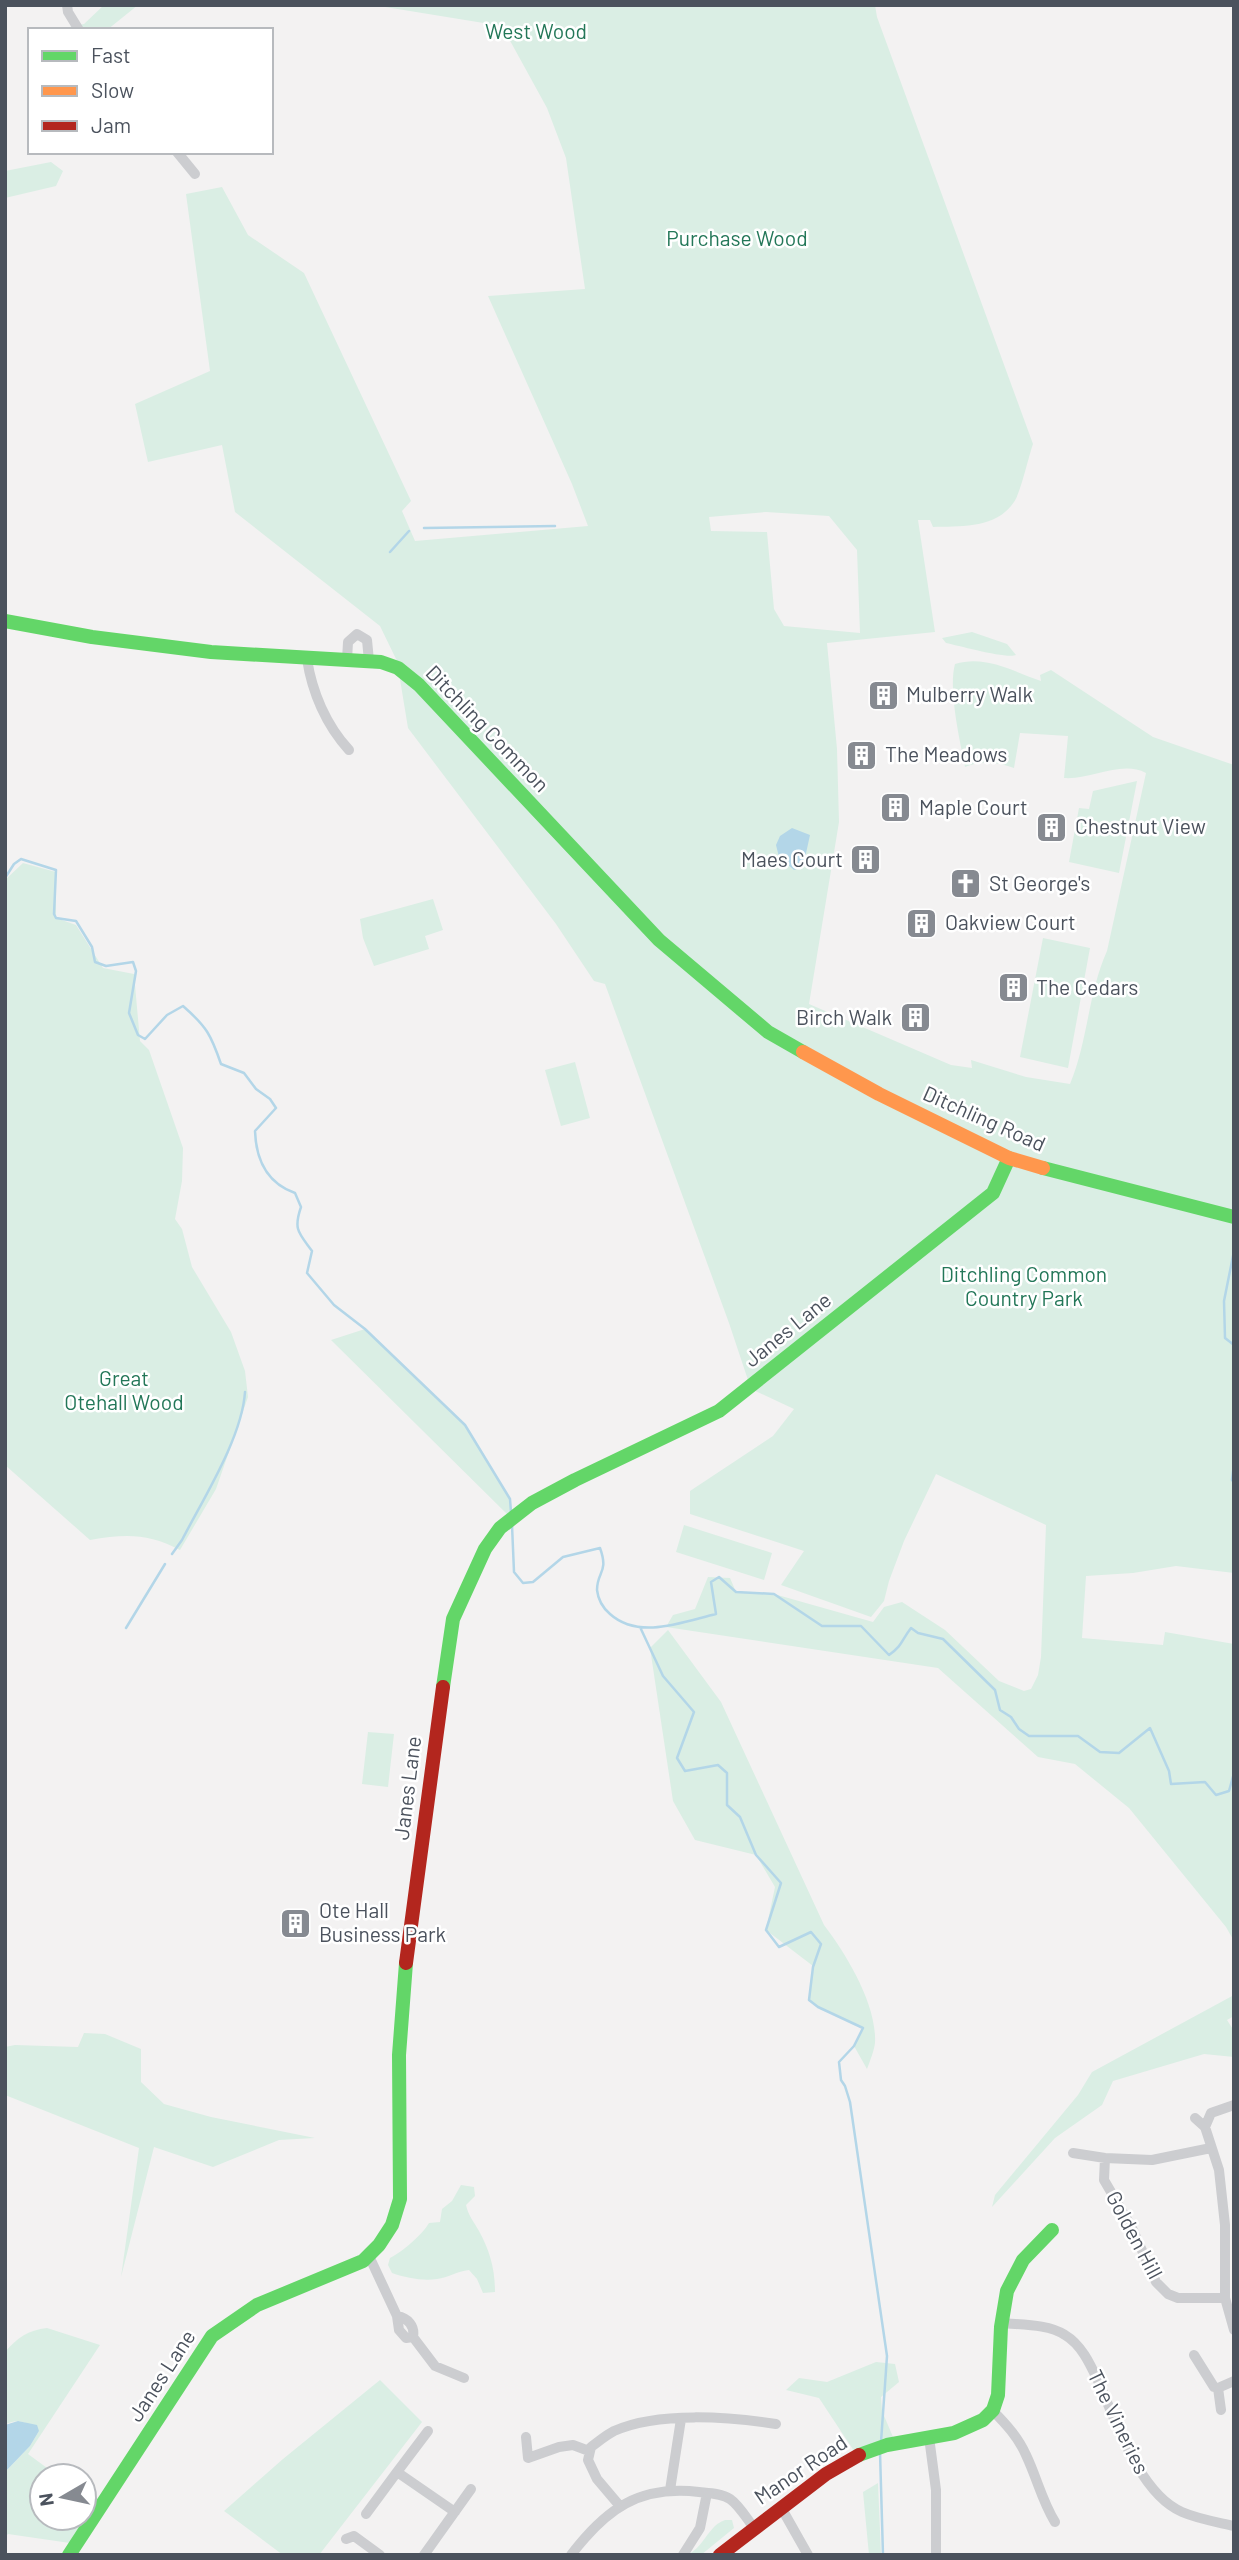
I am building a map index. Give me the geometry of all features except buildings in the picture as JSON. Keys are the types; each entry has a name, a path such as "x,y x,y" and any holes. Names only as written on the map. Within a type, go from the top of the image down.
{"street":[{"path":"67,5 78,28"},
{"path":"179,154 195,174"},
{"name":"Ditchling Common","path":"5,621 104,639 211,652 307,660 369,661 398,668 419,685 659,940 740,1008"},
{"path":"347,660 348,642 357,634 368,640 369,661"},
{"path":"307,660 310,680 338,738 349,750"},
{"path":"328,746 338,738"},
{"name":"Ditchling Road","path":"740,1008 768,1032 878,1094 1009,1158 1234,1217"},
{"name":"Janes Lane","path":"69,2555 212,2336 257,2305 344,2270 369,2256 392,2225 400,2199 399,2055 405,1973 453,1619 482,1554 500,1528 520,1513 575,1480 719,1411 993,1193 1009,1158"},
{"path":"1205,2127 1211,2113 1234,2105"},
{"path":"1195,2118 1205,2127 1219,2170 1225,2225 1225,2298 1234,2330"},
{"path":"1073,2152 1105,2158 1152,2160 1211,2147"},
{"name":"Golden Hill","path":"1105,2158 1104,2180 1132,2228 1156,2282 1168,2294 1178,2298 1225,2298"},
{"path":"1052,2230 1030,2248 1013,2273 1007,2288 1002,2323 999,2388 992,2410 1013,2432 1025,2452 1044,2503 1055,2522"},
{"path":"369,2256 397,2316 399,2330 403,2336 413,2337 435,2366 464,2378"},
{"name":"The Vineries","path":"1002,2323 1048,2328 1069,2337 1086,2359 1136,2462 1154,2490 1173,2508 1183,2513 1234,2526"},
{"path":"1194,2355 1214,2387 1218,2388"},
{"path":"1218,2388 1234,2381"},
{"path":"1218,2388 1221,2410"},
{"name":"Manor Road","path":"720,2555 840,2465 880,2447 956,2432 977,2423 992,2410"},
{"path":"619,2505 597,2479 588,2460 591,2447 612,2432 663,2419 737,2418 776,2424"},
{"path":"670,2490 681,2419"},
{"path":"366,2514 428,2431"},
{"path":"526,2437 528,2458 573,2445 589,2451"},
{"path":"929,2437 936,2490 936,2555"},
{"path":"397,2472 455,2512"},
{"path":"424,2555 471,2489"},
{"path":"572,2555 599,2521 619,2505 647,2494 670,2490 707,2493 732,2500 754,2528"},
{"path":"683,2555 700,2528 707,2493"},
{"path":"782,2509 808,2555"},
{"path":"346,2539 354,2536 380,2555"}],"green space":[{"path":"104,5 138,5 109,28 65,28 84,24"},
{"path":"373,5 875,5 877,17 1033,444 1017,497 998,517 977,524 933,527 930,520 918,520 935,632 827,643 837,749 839,822 809,1004 951,1065 972,1068 971,1060 1026,1077 1070,1084 1107,951 1146,773 1116,769 1064,778 1068,736 1020,733 1014,768 990,763 965,767 954,701 955,664 977,661 988,663 1041,681 1040,675 1051,670 1153,737 1234,765 1234,1573 1176,1566 1133,1573 1086,1576 1082,1638 1163,1645 1165,1632 1234,1644 1234,1941 1226,1927 1129,1808 1075,1764 1038,1757 938,1668 666,1627 673,1615 695,1609 708,1577 730,1578 736,1592 774,1594 873,1622 884,1607 902,1602 945,1630 999,1681 1024,1691 1031,1689 1038,1675 1041,1657 1046,1525 936,1474 904,1541 884,1601 871,1617 781,1585 804,1551 690,1514 690,1491 773,1436 794,1409 751,1389 605,984 594,981 556,924 408,728 397,661 380,626 235,512 222,445 148,462 135,404 210,371 186,194 222,187 248,235 304,273 411,501 402,511 415,541 588,526 488,296 585,289 566,158 547,108 502,26","holes":["766,512 829,516 857,550 860,633 784,626 774,609 767,532 711,531 709,517"]},
{"path":"51,162 63,171 56,186 5,198 5,171"},
{"path":"972,632 1007,644 1016,655 972,649 946,643 942,638"},
{"path":"1137,781 1119,873 1069,862 1079,808 1089,809 1093,791"},
{"name":"Great Otehall Wood","path":"23,863 56,872 56,918 76,925 103,968 134,974 140,1041 149,1050 183,1148 182,1181 175,1219 182,1229 192,1267 231,1332 245,1371 248,1397 216,1489 180,1550 157,1540 136,1536 90,1540 5,1465 5,880"},
{"path":"433,899 443,930 425,936 429,949 374,966 363,938 360,919"},
{"path":"1043,938 1090,948 1068,1068 1020,1057"},
{"path":"575,1062 590,1118 561,1126 545,1070"},
{"path":"365,1329 465,1425 510,1499 513,1520 331,1340"},
{"path":"684,1525 772,1553 764,1580 676,1552"},
{"path":"668,1630 721,1702 824,1925 842,1950 866,1996 875,2043 867,2069 854,2046 862,2028 809,2000 813,1966 766,1930 775,1887 756,1855 695,1840 673,1801 650,1648"},
{"path":"368,1732 394,1734 388,1787 362,1784"},
{"path":"1234,1995 1234,2016 1227,2020 1234,2031 1234,2057 1204,2054 1113,2081 1102,2105 1055,2138 992,2207 995,2195 1078,2095 1092,2072"},
{"path":"84,2033 105,2034 141,2049 141,2082 164,2104 211,2117 315,2138 279,2140 213,2167 154,2147 121,2277 139,2148 5,2095 5,2047 78,2047"},
{"path":"461,2185 474,2187 475,2196 466,2205 489,2253 495,2292 483,2293 477,2279 469,2270 432,2280 392,2273 388,2265 390,2258 411,2243 429,2223 440,2222 442,2209 452,2201"},
{"path":"47,2328 100,2345 28,2454 39,2462 28,2462 28,2532 77,2532 70,2543 8,2534 5,2537 5,2472 30,2446 39,2431 23,2422 14,2421 5,2425 5,2352 23,2336"},
{"path":"876,2362 895,2364 899,2382 881,2397 882,2411 893,2437 854,2451 819,2398 786,2390 799,2378 827,2382"},
{"path":"380,2380 422,2422 319,2555 283,2555 224,2511 283,2459"},
{"path":"878,2483 881,2555 869,2555 863,2492"},
{"path":"725,2520 732,2520 734,2528 701,2555 688,2555 715,2526"}],"water":[{"path":"792,828 810,835 803,867 794,870 779,857 776,845 780,836"},
{"path":"18,2421 37,2425 39,2431 30,2446 5,2472 5,2425"}],"waterway":[{"path":"424,528 555,526"},
{"path":"390,552 409,531"},
{"path":"5,878 14,864 21,859 56,870 56,918 76,921 92,947 95,962 106,966 133,962 136,971 129,1013 138,1035 145,1039 167,1015 183,1006 207,1032 221,1064 244,1073 256,1089 270,1099 276,1108 255,1131 258,1152 270,1177 295,1193 301,1207 299,1231 312,1251 307,1273 334,1305 365,1329 465,1425 510,1499 511,1512"},
{"path":"1234,1251 1224,1301 1225,1338 1234,1345"},
{"path":"172,1554 182,1540 229,1448 237,1429 245,1392"},
{"path":"1234,1464 1234,1482"},
{"path":"512,1525 514,1572 523,1583 533,1582 563,1557 600,1548 603,1567 597,1584 598,1597 607,1612 622,1622 648,1628 662,1627 716,1614 711,1582 719,1577 736,1592 774,1594 822,1626 861,1626 889,1655 911,1628 918,1633 943,1639 995,1690 1000,1710 1011,1717 1019,1729 1029,1736 1078,1736 1100,1752 1119,1753 1150,1728 1169,1771 1171,1784 1205,1782 1216,1795 1229,1791 1234,1773"},
{"path":"126,1628 165,1564"},
{"path":"640,1627 663,1676 694,1712 677,1758 685,1771 718,1765 727,1773 727,1805 740,1817 756,1855 781,1883 766,1930 779,1947 811,1932 821,1944 813,1967 809,2000 863,2028 854,2046 839,2062 841,2080 850,2102 887,2356 881,2442"},
{"path":"880,2452 883,2555"}],"traffic: fast":[{"path":"5,621 92,637 211,652 381,662 398,668 419,685 659,940 768,1032 803,1052"},
{"path":"443,1687 453,1619 485,1549 500,1528 532,1503 575,1480 719,1411 993,1193 1009,1158"},
{"path":"1043,1168 1234,1217"},
{"path":"69,2555 212,2336 257,2305 363,2261 379,2245 392,2225 400,2199 399,2055 406,1963"},
{"path":"859,2455 887,2445 954,2433 983,2420 993,2410 998,2395 1001,2327 1007,2291 1023,2260 1052,2230"}],"traffic: slow":[{"path":"803,1052 879,1094 1009,1158 1043,1168"}],"traffic: jam":[{"path":"406,1963 443,1687"},
{"path":"720,2555 826,2474 859,2455"}],"place":[{"name":"Mulberry Walk","path":"883,695"},
{"name":"The Meadows","path":"862,755"},
{"name":"Maple Court","path":"896,808"},
{"name":"Chestnut View","path":"1052,827"},
{"name":"Maes Court","path":"866,860"},
{"name":"St George's","path":"966,884"},
{"name":"Oakview Court","path":"922,923"},
{"name":"The Cedars","path":"1013,988"},
{"name":"Birch Walk","path":"915,1018"},
{"name":"Ote Hall Business Park","path":"296,1923"}],"park label":[{"name":"West Wood","path":"536,32"},
{"name":"Purchase Wood","path":"737,239"},
{"name":"Ditchling Common Country Park","path":"1024,1287"}]}
